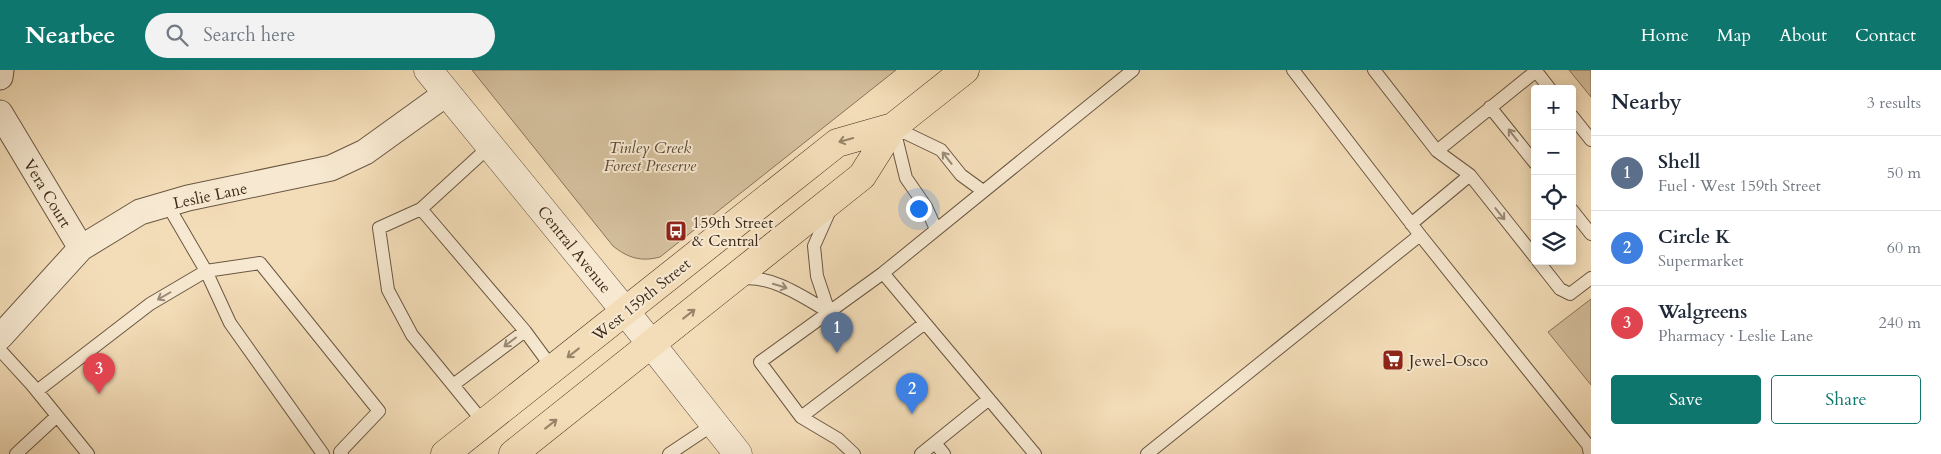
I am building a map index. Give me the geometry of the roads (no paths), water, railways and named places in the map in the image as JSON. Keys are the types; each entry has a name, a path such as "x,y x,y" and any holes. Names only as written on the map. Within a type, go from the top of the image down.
{"main road":[{"name":"West 159th Street","path":"526,447 651,344 862,176 893,127 965,70"},
{"name":"West 159th Street","path":"445,454 837,143 893,127"}],"street":[{"path":"0,77 1,70"},
{"name":"Central Avenue","path":"428,70 625,311 738,454"},
{"name":"Leslie Lane","path":"0,337 81,248 140,212 167,204 331,168 365,152 446,93"},
{"name":"Vera Court","path":"0,113 81,248"}],"lane":[{"path":"854,454 838,439 801,417 760,362 883,273 1133,70"},
{"path":"1293,70 1411,224 1588,445 1590,454"},
{"path":"1374,70 1438,151 1470,175 1531,252"},
{"path":"1438,151 1536,71 1547,85"},
{"path":"1490,107 1531,158"},
{"path":"1576,121 1591,140"},
{"path":"893,127 941,150 961,175 983,191"},
{"path":"893,127 906,178 926,207 936,229"},
{"path":"484,423 412,335 388,290 379,228 421,209 490,146"},
{"path":"1411,224 1470,175"},
{"path":"829,312 816,276 814,246 836,197"},
{"path":"167,204 206,271 230,323 323,454"},
{"path":"421,209 525,330 553,369"},
{"path":"1576,215 1591,234"},
{"path":"1147,454 1420,235"},
{"path":"37,391 150,304 206,271 260,263 379,412 340,453"},
{"path":"1541,265 1560,288 1570,294 1591,278"},
{"path":"883,273 1035,454"},
{"path":"733,280 750,277 791,289 829,312"},
{"path":"801,417 925,323"},
{"path":"453,385 525,330"},
{"path":"0,350 37,391 88,454"},
{"path":"920,454 989,399"},
{"path":"16,454 57,416"},
{"path":"669,454 714,424"},
{"path":"935,443 944,454"}],"place":[{"name":"159th Street & Central","path":"676,231"},
{"name":"Shell","path":"837,353"},
{"name":"Jewel-Osco","path":"1393,360"},
{"name":"Walgreens","path":"99,394"},
{"name":"Circle K","path":"912,414"}],"park label":[{"name":"Tinley Creek Forest Preserve","path":"650,156"}]}
